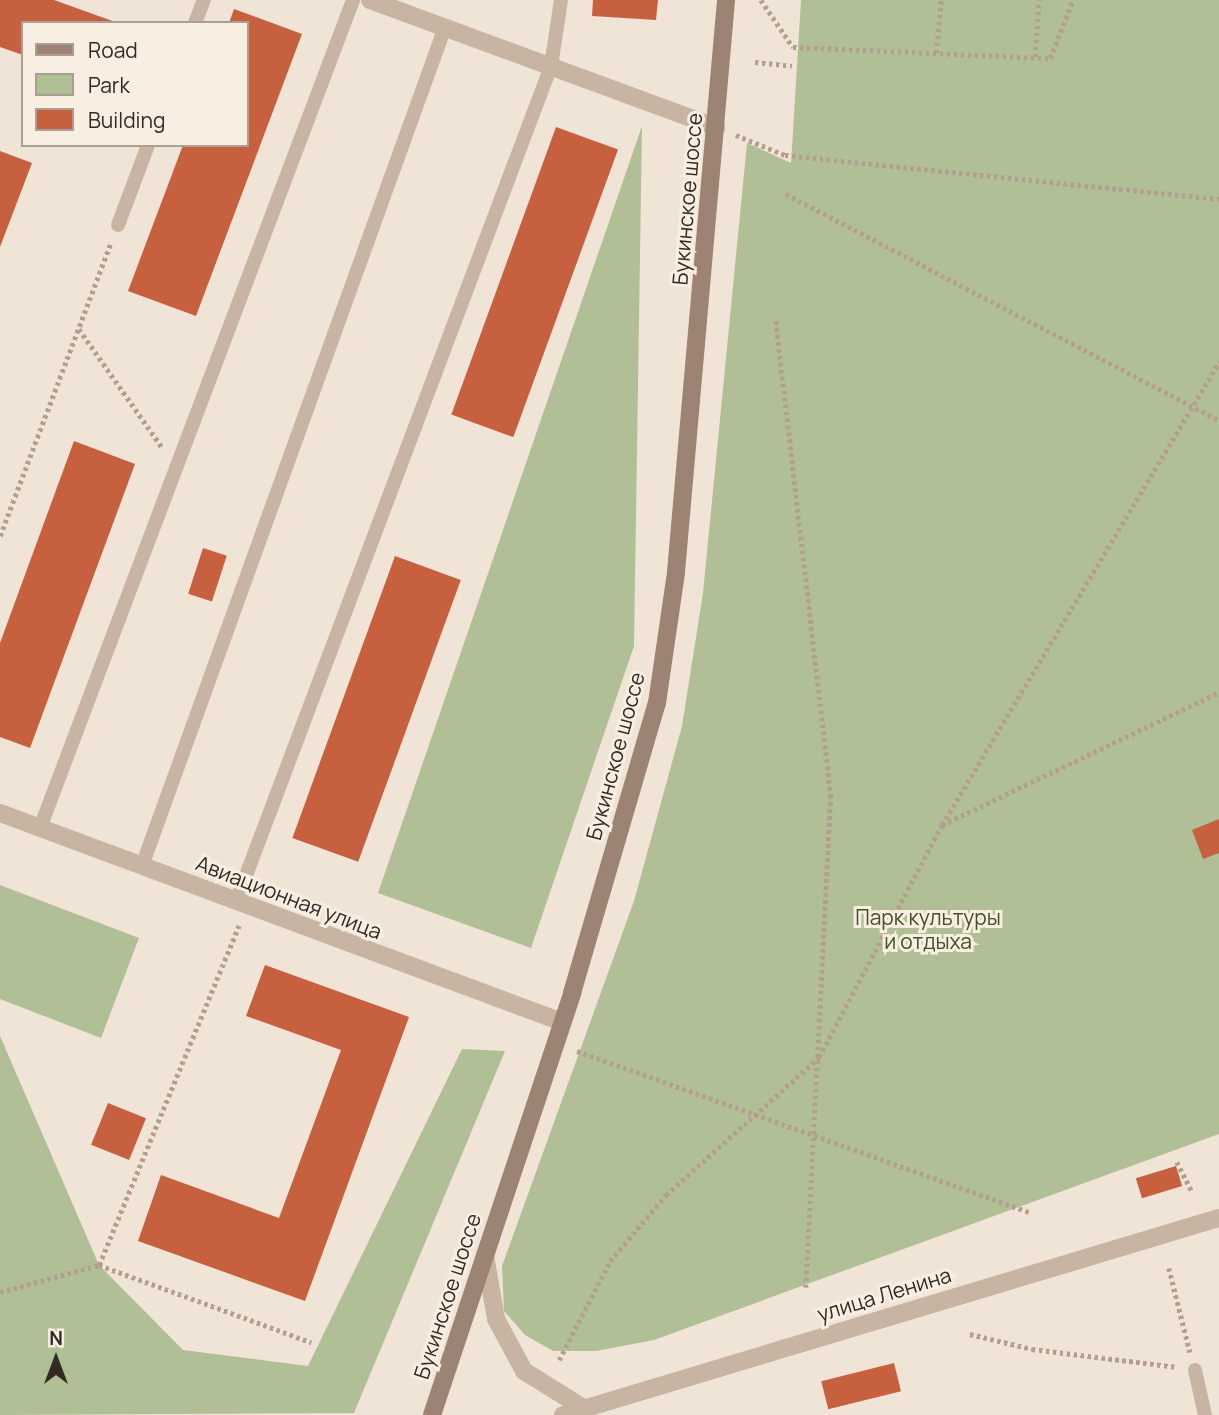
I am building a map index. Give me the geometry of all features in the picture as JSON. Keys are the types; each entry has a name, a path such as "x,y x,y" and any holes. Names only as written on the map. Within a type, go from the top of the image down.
{"main road":[{"name":"Букинское шоссе","path":"432,1415 562,1022 657,704 676,572 726,0"}],"street":[{"path":"370,0 716,127"},
{"name":"Авиационная улица","path":"0,813 562,1022"},
{"name":"улица Ленина","path":"564,1415 1219,1218"},
{"path":"485,1255 496,1319 524,1371 585,1409"}],"lane":[{"path":"196,21 204,0"},
{"path":"40,828 353,0"},
{"path":"242,904 551,66 561,0"},
{"path":"142,866 445,27"},
{"path":"118,225 147,147"},
{"path":"1195,1370 1205,1415"}],"path":[{"path":"761,0 793,47 1050,58 1073,0"},
{"path":"936,53 941,0"},
{"path":"1035,57 1039,0"},
{"path":"755,62 792,66"},
{"path":"716,127 785,155 1219,199"},
{"path":"786,194 1193,404 1219,420"},
{"path":"0,536 118,225"},
{"path":"776,321 831,795 806,1287"},
{"path":"79,329 177,468"},
{"path":"559,1360 610,1261 666,1195 819,1057 942,825 1219,362"},
{"path":"942,825 1219,692"},
{"path":"99,1265 242,904"},
{"path":"578,1051 1030,1212"},
{"path":"1177,1162 1193,1193"},
{"path":"0,1292 99,1265 311,1342"},
{"path":"970,1334 1032,1349 1195,1370 1170,1268"}],"green space":[{"name":"Парк культуры и отдыха","path":"801,0 1219,0 1219,1134 654,1340 596,1351 553,1351 525,1335 504,1311 502,1266 634,901 682,726 703,593 747,143 791,163"},
{"path":"642,126 634,646 531,948 378,893"},
{"path":"0,885 139,938 101,1038 0,999"},
{"path":"0,1036 99,1265 183,1350 308,1366 462,1049 505,1051 354,1413 0,1415"}],"building":[{"path":"0,0 54,0 112,21 21,21 21,54 0,47"},
{"path":"593,0 658,0 656,20 592,16"},
{"path":"234,9 302,34 196,316 128,291 182,147 248,147 248,21 230,21"},
{"path":"556,127 618,150 513,437 451,415"},
{"path":"0,151 32,163 0,247"},
{"path":"74,441 135,464 30,748 0,737 0,643"},
{"path":"203,548 227,556 212,601 188,594"},
{"path":"395,556 461,580 358,862 292,838"},
{"path":"1219,819 1219,853 1203,859 1192,830"},
{"path":"265,965 409,1017 305,1301 138,1241 161,1175 279,1218 341,1050 246,1016"},
{"path":"108,1103 146,1118 129,1160 91,1145"},
{"path":"1176,1166 1182,1186 1142,1198 1136,1178"},
{"path":"894,1363 901,1391 828,1409 821,1381"}]}
